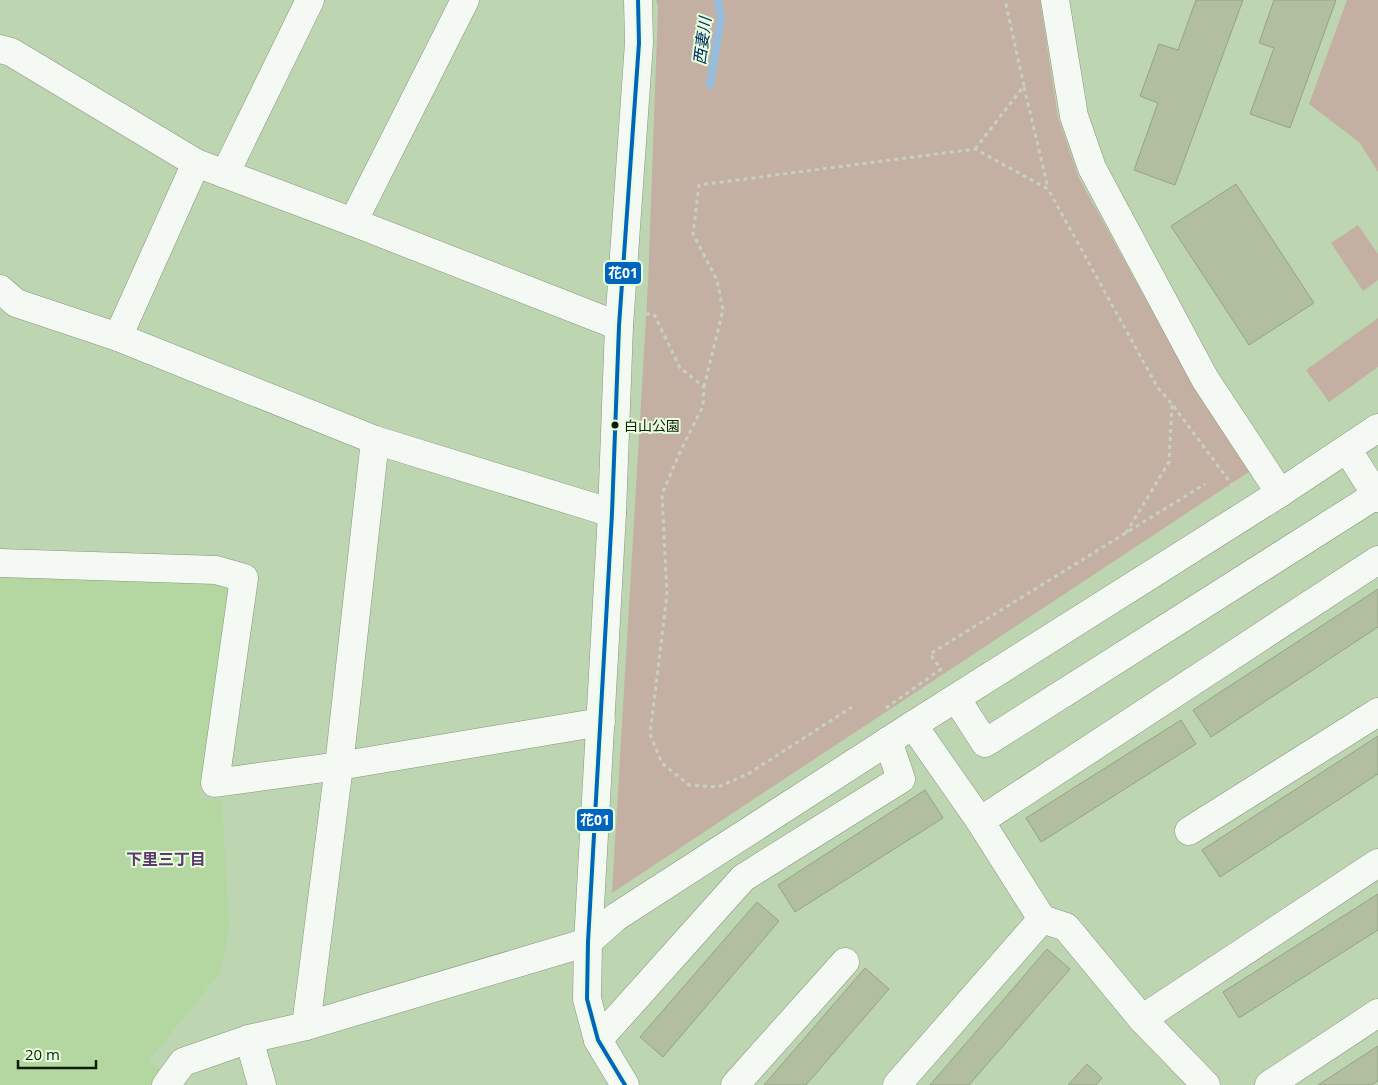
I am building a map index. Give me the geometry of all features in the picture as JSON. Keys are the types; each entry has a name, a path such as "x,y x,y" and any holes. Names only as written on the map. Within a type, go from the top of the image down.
{"street":[{"path":"225,174 310,0"},
{"path":"353,222 465,0"},
{"path":"625,1085 598,1040 587,999 588,942 612,513 620,320 639,42 638,0"},
{"path":"1055,0 1074,116 1092,168 1205,379 1280,492"},
{"path":"0,49 11,52 196,163 620,320"},
{"path":"118,337 196,163"},
{"path":"0,289 16,303 118,337 375,440 612,513"},
{"path":"166,1085 184,1062 249,1039 306,1026 588,942 616,917 1378,428"},
{"path":"306,1026 339,766 375,440"},
{"path":"956,698 985,743 1377,497 1347,449"},
{"path":"980,821 1378,560"},
{"path":"0,563 216,570 244,578 215,783 339,766 601,722"},
{"path":"1190,831 1378,712"},
{"path":"900,734 980,821 1042,919 1066,927 1142,1020 1206,1085"},
{"path":"598,1040 743,878 901,779 900,734"},
{"path":"1142,1020 1378,863"},
{"path":"897,1085 1042,919"},
{"path":"735,1085 845,962"},
{"path":"1269,1085 1378,1013"},
{"path":"249,1039 262,1085"}],"path":[{"path":"1005,0 1048,189 1158,388 1172,404 1251,511"},
{"path":"975,149 1024,86"},
{"path":"852,707 748,774 718,787 689,785 662,763 650,734 668,595 662,494 703,406 704,387 723,310 716,280 693,234 699,185 975,149 1048,189"},
{"path":"620,320 654,314 680,368 704,387"},
{"path":"1126,534 1169,462 1172,404"},
{"path":"900,734 880,712 941,669 930,654 1205,484"}],"shaded area":[{"name":"白山公園","path":"656,0 1040,0 1058,117 1079,178 1194,387 1252,470 612,893 648,284 658,7"},
{"path":"1347,0 1378,0 1378,172 1360,143 1309,104"},
{"path":"1358,225 1378,254 1378,280 1363,291 1331,243"},
{"path":"1378,318 1378,367 1329,402 1306,370"},
{"path":"0,569 235,585 199,798 222,799 229,929 220,973 148,1062 161,1069 149,1085 0,1085"}],"building":[{"path":"1196,0 1243,0 1175,185 1134,170 1158,103 1140,96 1159,44 1178,50"},
{"path":"1274,0 1336,0 1290,128 1250,114 1274,48 1259,43"},
{"path":"1236,184 1314,303 1249,345 1171,226"},
{"path":"1378,589 1378,627 1211,737 1193,710"},
{"path":"1181,720 1196,744 1041,842 1026,818"},
{"path":"1378,736 1378,774 1220,877 1202,850"},
{"path":"925,790 943,818 795,912 778,885"},
{"path":"1378,894 1378,930 1239,1018 1223,992"},
{"path":"757,902 779,921 663,1057 640,1037"},
{"path":"1047,949 1070,969 969,1085 930,1085"},
{"path":"865,968 889,989 806,1085 764,1085"},
{"path":"1378,1046 1378,1081 1371,1085 1318,1085"},
{"path":"1087,1064 1102,1078 1096,1085 1068,1085"}],"waterway":[{"name":"西妻川","path":"710,85 721,18 718,0"}],"transit line":[{"name":"花01","path":"625,1085 598,1040 587,999 588,942 612,513 619,326 639,43 638,0"}],"place":[{"name":"白山公園","path":"615,425"}],"district":[{"name":"下里三丁目","path":"166,859"}]}
